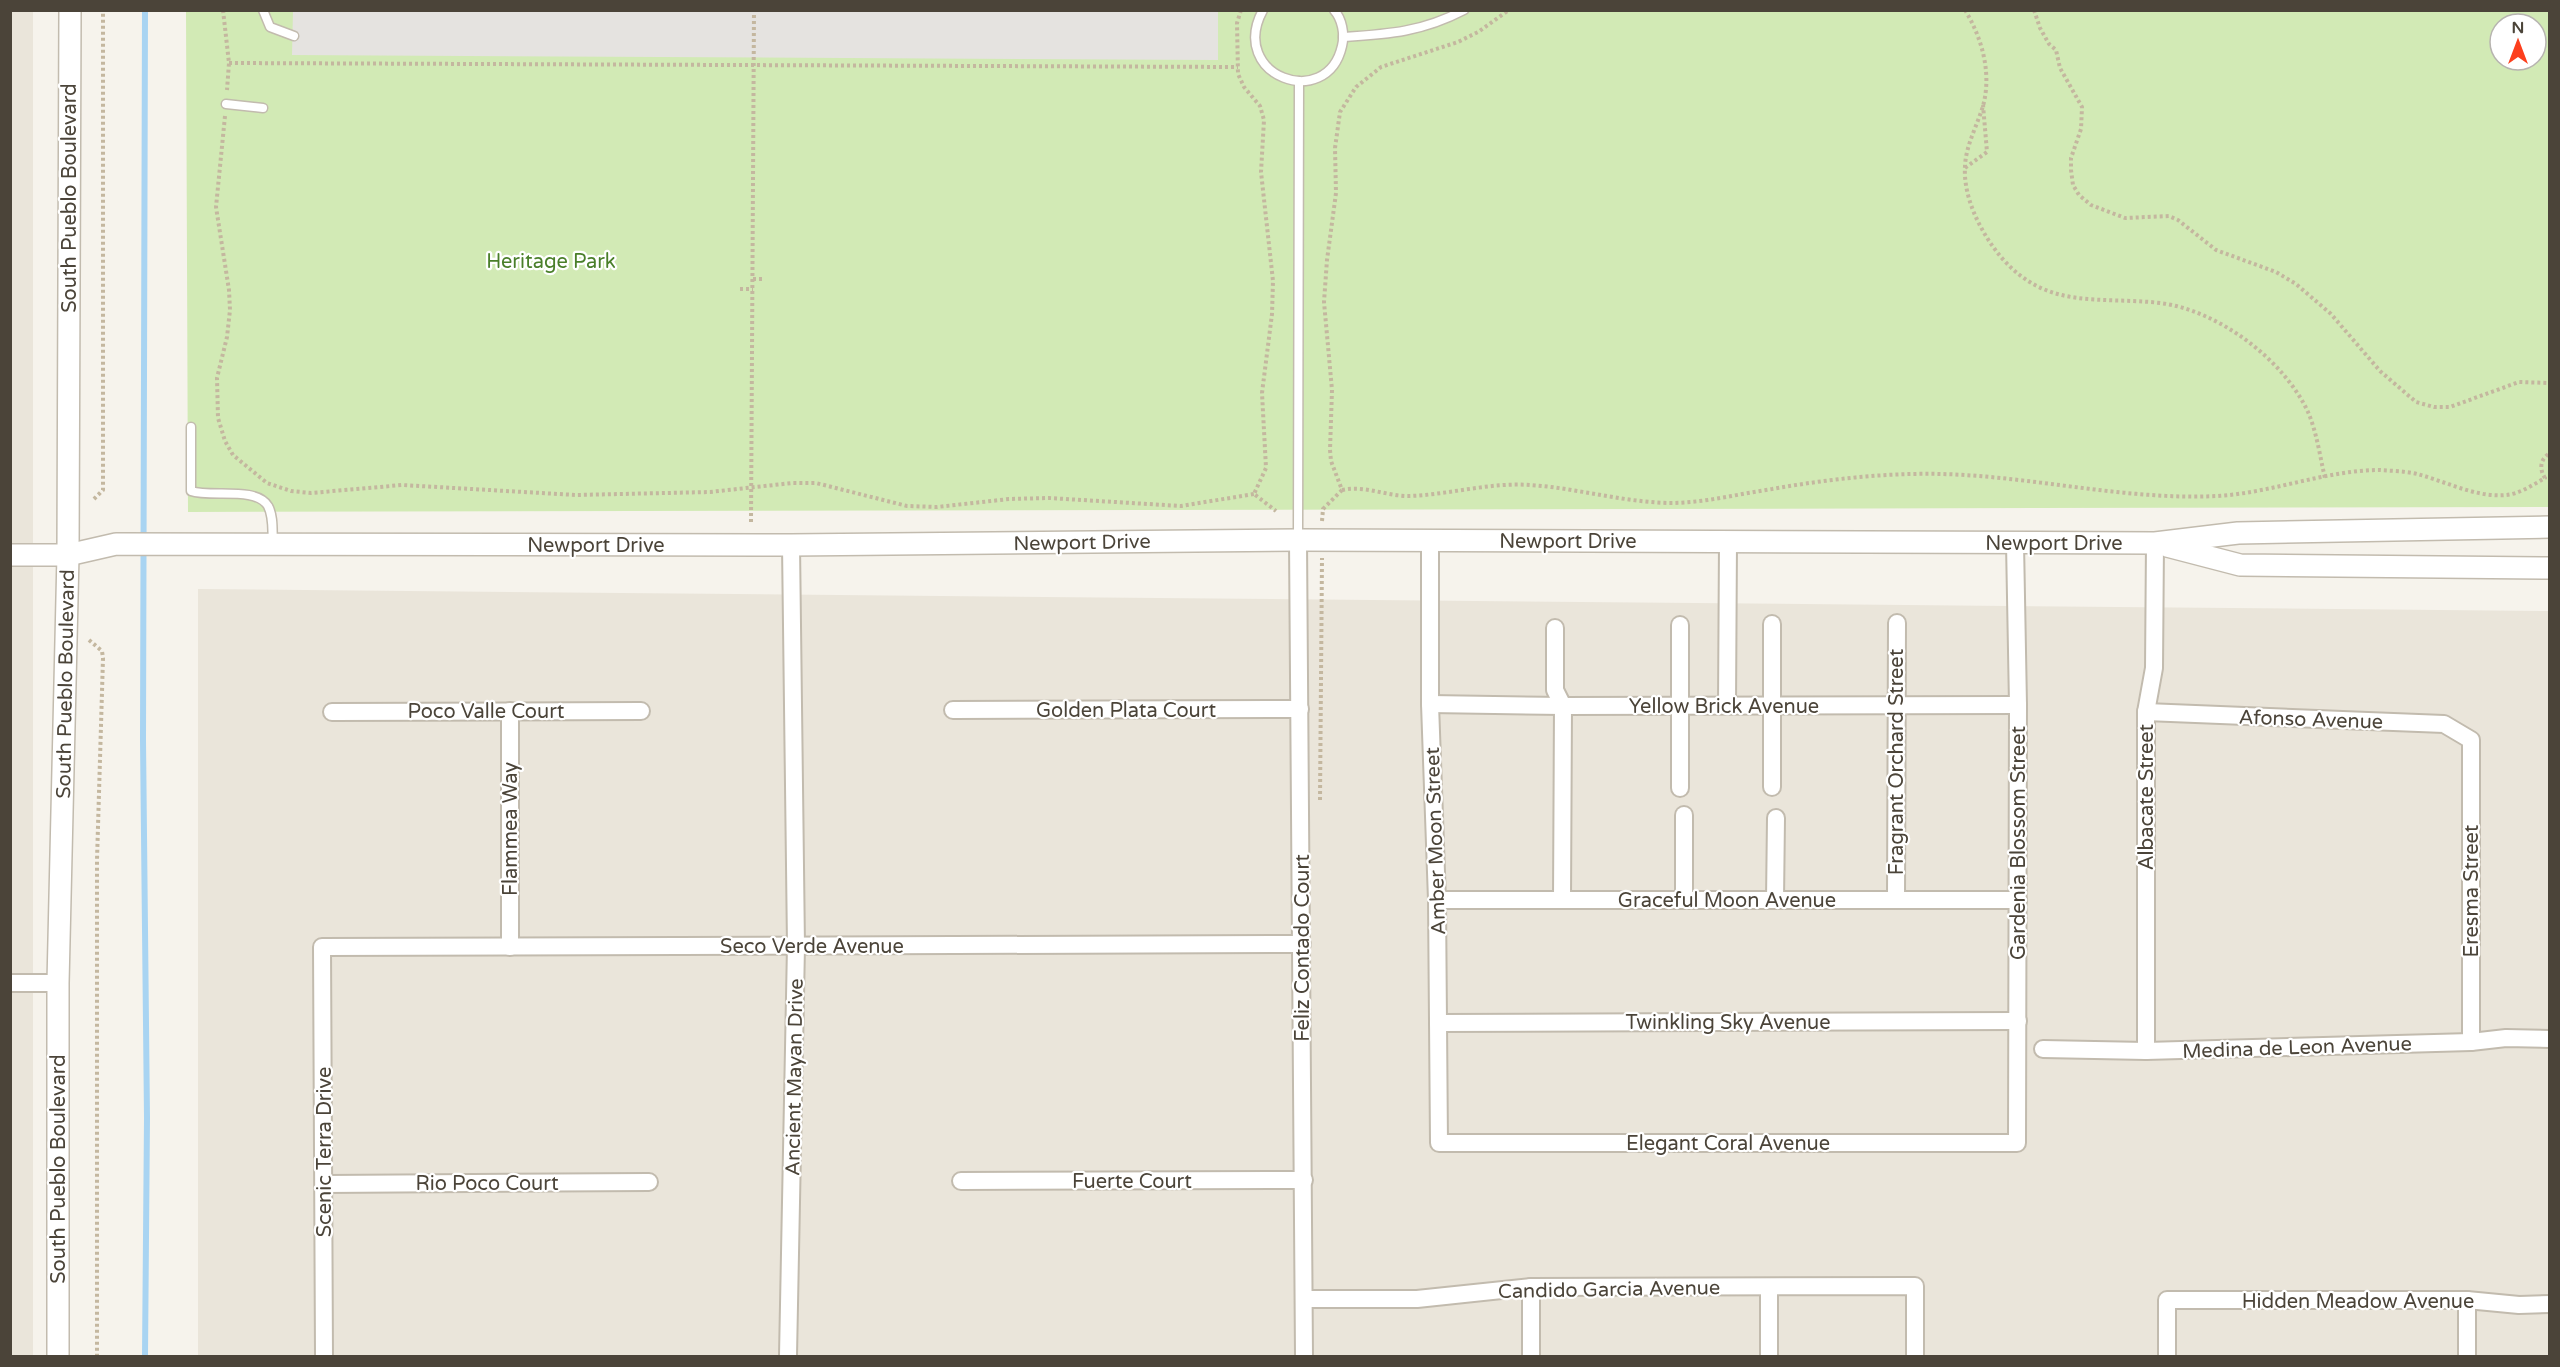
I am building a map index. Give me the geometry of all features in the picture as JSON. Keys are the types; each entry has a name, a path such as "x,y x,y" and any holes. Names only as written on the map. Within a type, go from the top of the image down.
{"street":[{"name":"South Pueblo Boulevard","path":"58,1356 58,983 68,555 70,10"},
{"name":"Newport Drive","path":"10,555 68,555 116,544 791,545 1298,540 2155,543 2238,533 2550,527"},
{"name":"Feliz Contado Court","path":"1298,540 1304,1356"},
{"name":"Amber Moon Street","path":"1430,540 1430,704 1437,900 1439,1143"},
{"path":"1727,705 1728,542"},
{"name":"Gardenia Blossom Street","path":"2014,543 2018,705 2017,1143"},
{"name":"Newport Drive","path":"2155,543 2240,565 2550,568"},
{"name":"Albacate Street","path":"2146,1051 2146,712 2154,668 2155,543"},
{"name":"Ancient Mayan Drive","path":"788,1356 796,946 791,545"},
{"name":"Fragrant Orchard Street","path":"1896,900 1897,623"},
{"path":"1772,624 1772,787"},
{"path":"1680,625 1680,788"},
{"path":"1555,628 1555,690 1563,706 1562,900"},
{"name":"Yellow Brick Avenue","path":"1430,704 2018,705"},
{"name":"Golden Plata Court","path":"953,710 1300,709"},
{"name":"Flammea Way","path":"510,711 510,947"},
{"name":"Poco Valle Court","path":"332,712 641,711"},
{"name":"Afonso Avenue","path":"2146,712 2444,724 2471,740"},
{"name":"Eresma Street","path":"2471,740 2471,1042"},
{"path":"1684,815 1684,900"},
{"path":"1775,900 1776,818"},
{"name":"Graceful Moon Avenue","path":"1437,900 2018,900"},
{"name":"Seco Verde Avenue","path":"322,947 1302,944"},
{"name":"Scenic Terra Drive","path":"322,947 325,1184 324,1356"},
{"path":"10,983 58,983"},
{"name":"Twinkling Sky Avenue","path":"1438,1023 2018,1021"},
{"name":"Medina de Leon Avenue","path":"2043,1049 2146,1051 2471,1042 2506,1038 2550,1039"},
{"name":"Elegant Coral Avenue","path":"1439,1143 2017,1143"},
{"name":"Fuerte Court","path":"961,1181 1304,1180"},
{"name":"Rio Poco Court","path":"325,1184 649,1182"},
{"name":"Candido Garcia Avenue","path":"1304,1299 1417,1299 1532,1287 1915,1286 1915,1356"},
{"path":"1531,1356 1532,1287"},
{"path":"1769,1287 1769,1356"},
{"name":"Hidden Meadow Avenue","path":"2167,1356 2167,1300 2467,1300 2519,1305 2550,1304"},
{"path":"2467,1300 2467,1356"}],"lane":[{"path":"263,10 270,27 294,36"},
{"path":"1263,10 1257,22 1257,50 1263,64 1274,74 1288,80 1299,81 1317,78 1330,69 1339,57 1343,37 1342,28 1334,10"},
{"path":"1343,37 1394,34 1439,24 1464,10"},
{"path":"1298,540 1299,81"},
{"path":"226,104 263,108"},
{"path":"191,427 191,491 202,495 246,495 262,499 271,517 273,544"}],"path":[{"path":"94,499 103,490 103,10"},
{"path":"223,10 229,63 216,207 230,310 216,396 218,418 225,441 233,454 250,471 267,483 291,491 311,493 384,485 576,495 710,492 816,483 907,506 937,507 1009,499 1049,498 1181,506 1254,494 1276,511"},
{"path":"751,522 754,10"},
{"path":"1241,10 1237,23 1238,74 1244,87 1260,106 1264,120 1261,172 1273,281 1272,314 1262,393 1266,468 1254,494"},
{"path":"1342,490 1331,461 1332,390 1324,302 1336,193 1335,148 1340,112 1356,87 1381,67 1458,42 1478,32 1509,10"},
{"path":"1965,10 1976,28 1983,52 1986,81 1983,104 1966,154 1966,189 1987,239 2002,258 2025,278 2048,291 2073,299 2163,303 2197,312 2229,328 2266,355 2290,382 2308,412 2325,478"},
{"path":"2034,10 2040,28 2049,44 2056,50 2060,68 2082,107 2081,129 2071,158 2073,185 2079,195 2091,205 2125,218 2169,216 2178,220 2216,250 2276,273 2296,284 2338,322 2380,371 2415,402 2434,407 2450,407 2519,382 2550,383"},
{"path":"229,63 1238,67"},
{"path":"1965,168 1987,152 1983,104"},
{"path":"753,279 765,279"},
{"path":"740,289 753,289"},
{"path":"2550,453 2541,465 2545,478 2550,482"},
{"path":"1320,802 1323,508 1342,490 1353,488 1402,496 1427,496 1526,484 1574,490 1622,500 1672,503 1719,499 1815,482 1912,474 2009,478 2153,496 2203,496 2252,492 2379,470 2413,473 2477,492 2507,495 2545,478"},
{"path":"89,640 102,651 103,658 97,860 98,1356"}],"shaded area":[{"path":"293,10 1218,11 1218,60 292,55"},
{"path":"10,11 33,11 33,1356 10,1356"},
{"path":"198,589 2549,611 2549,1356 198,1356"}],"green space":[{"name":"Heritage Park","path":"186,11 2549,11 2549,507 188,512"}],"waterway":[{"path":"145,10 143,740 147,1118 145,1356"}]}
